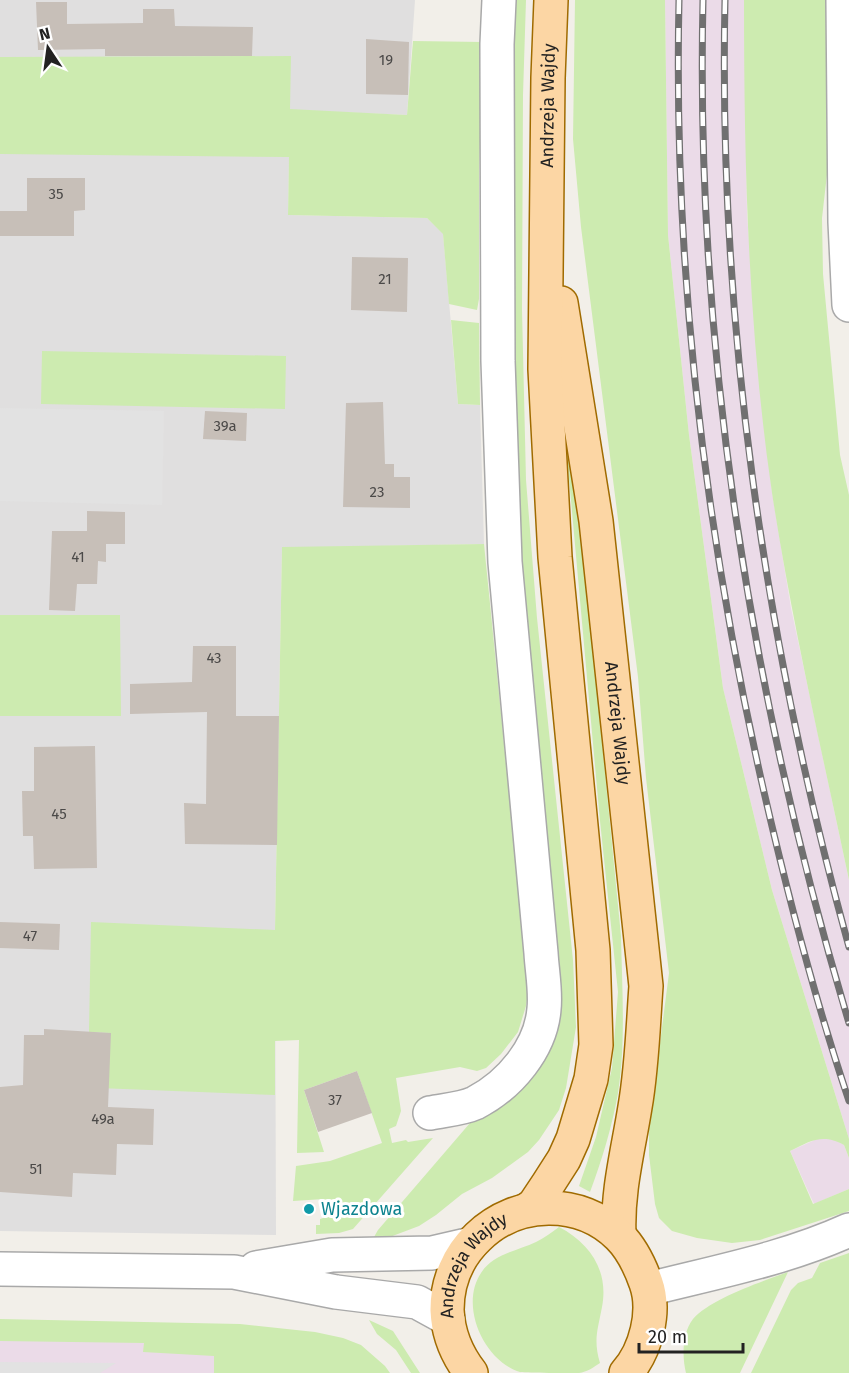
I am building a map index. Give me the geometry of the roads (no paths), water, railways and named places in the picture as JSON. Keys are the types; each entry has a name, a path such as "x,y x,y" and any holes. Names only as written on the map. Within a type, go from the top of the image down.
{"main road":[{"name":"Andrzeja Wajdy","path":"471,1373 453,1342 448,1319 447,1303 454,1271 471,1244 487,1228 534,1205 564,1159 573,1139 591,1080 596,1045 593,950 555,545 545,369 551,0"},
{"name":"Andrzeja Wajdy","path":"546,212 596,521 646,986 638,1084 618,1208 619,1235"},
{"name":"Andrzeja Wajdy","path":"526,1210 566,1209 585,1214 603,1223 619,1235 630,1249 649,1289 649,1308 645,1337 639,1354 626,1373"},
{"name":"Andrzeja Wajdy","path":"645,1337 659,1373"}],"street":[{"path":"430,1113 475,1103 505,1082 527,1057 539,1033 544,1009 541,953 505,562 498,350 497,44 499,0"},
{"path":"843,0 845,222 849,305"},
{"path":"649,1289 784,1255 849,1230"},
{"path":"0,1269 234,1272 332,1255 432,1253 471,1244"},
{"path":"234,1272 336,1293 417,1302 448,1319"}],"railway":[{"path":"679,0 681,200 688,299 697,399 725,597 743,695 783,870 803,948 849,1101"},
{"path":"703,0 703,129 709,259 720,388 736,517 757,645 783,772 814,898 849,1023"},
{"path":"725,0 725,120 729,239 752,478 793,714 819,831 849,947"}],"place":[{"name":"Wjazdowa","path":"309,1209"}]}
